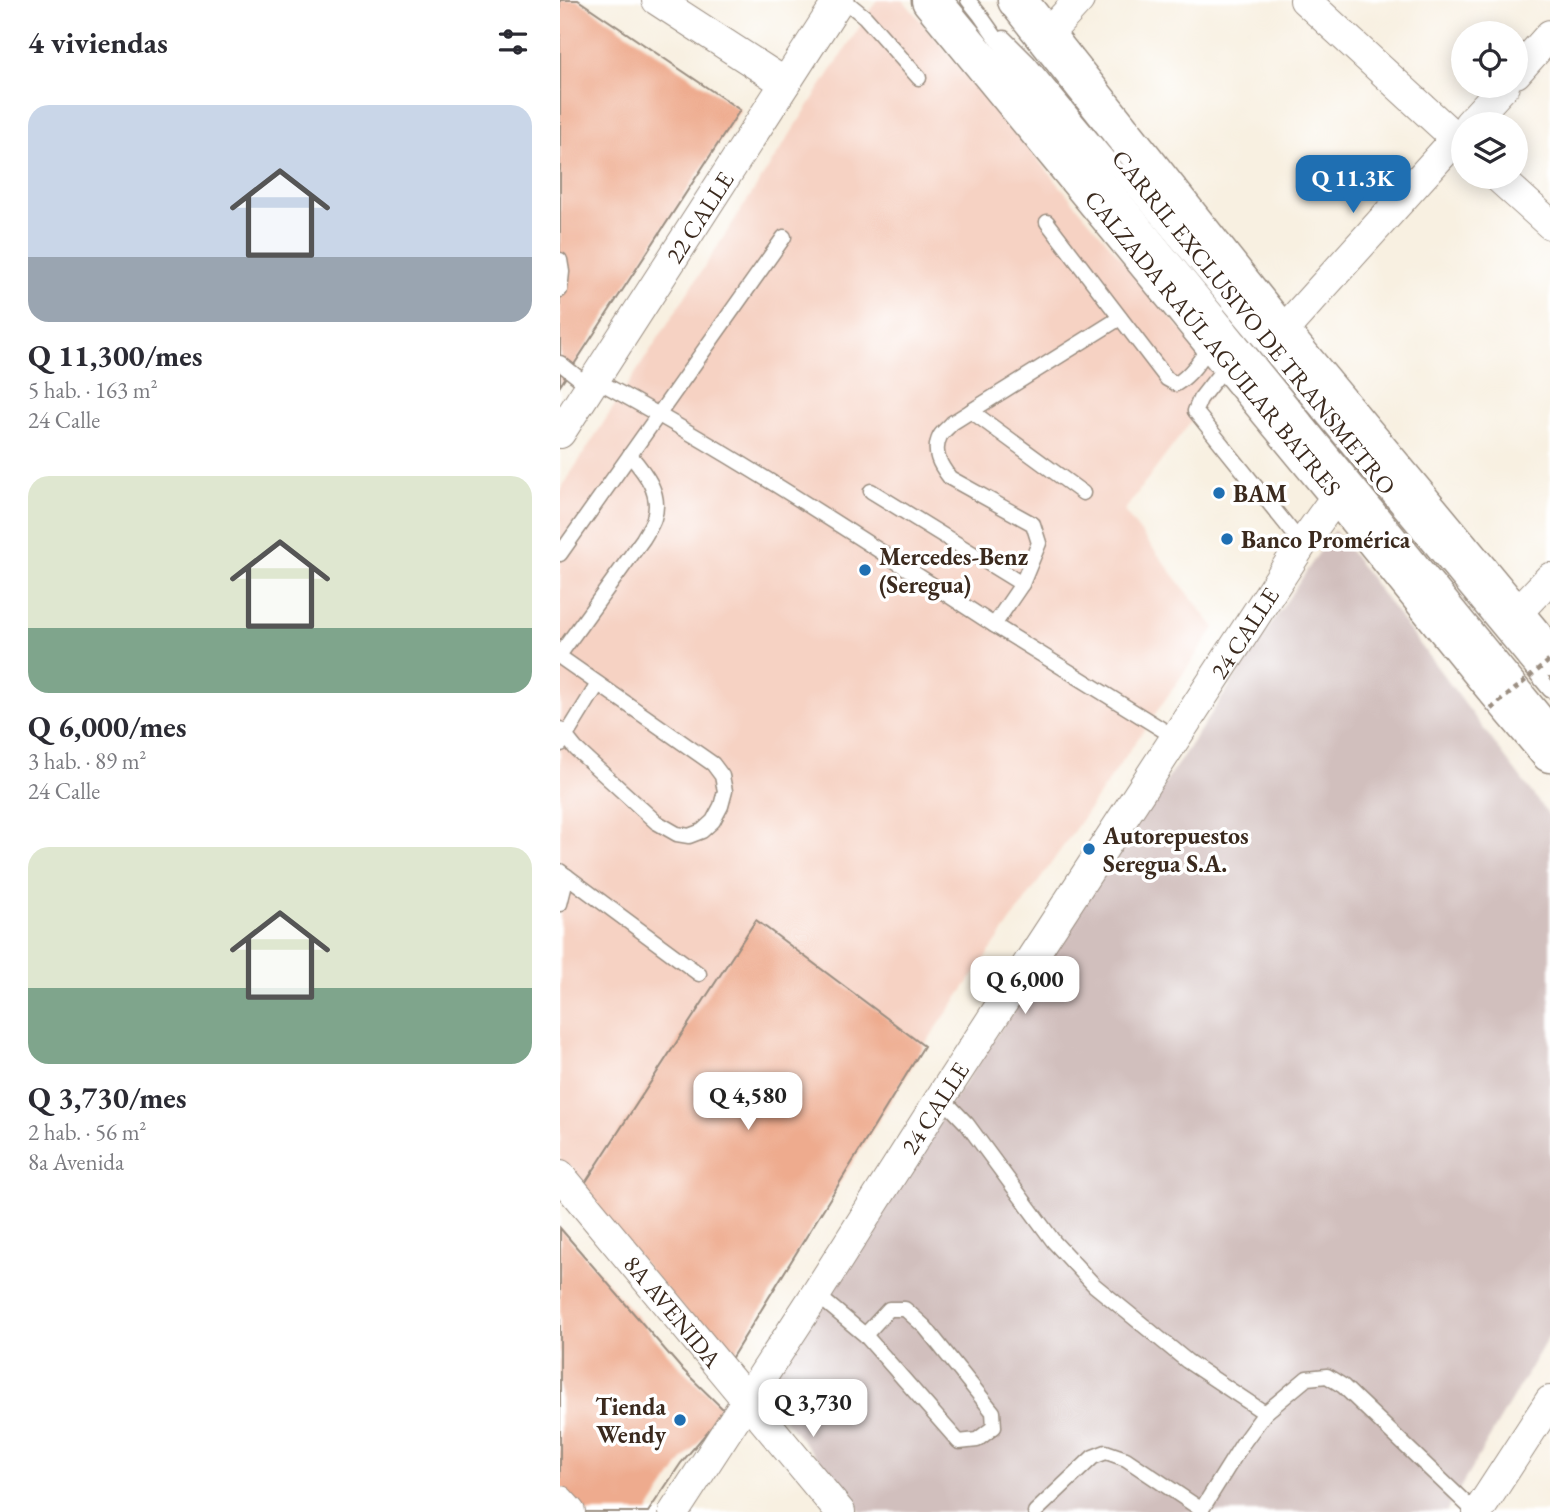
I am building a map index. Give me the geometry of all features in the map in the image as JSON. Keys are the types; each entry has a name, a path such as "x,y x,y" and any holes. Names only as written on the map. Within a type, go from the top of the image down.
{"highway":[{"name":"CALZADA RAÚL AGUILAR BATRES","path":"931,0 1550,752"},
{"path":"1017,0 1281,333 1550,658"}],"street":[{"path":"657,0 785,83"},
{"name":"22 CALLE","path":"560,433 841,0"},
{"path":"1046,36 1079,0"},
{"path":"1305,0 1451,125"},
{"path":"1528,60 1550,35"},
{"path":"1482,112 1494,98"},
{"path":"1281,333 1451,148"},
{"path":"1511,189 1550,224"},
{"name":"24 CALLE","path":"674,1512 1175,738 1302,544 1338,494"},
{"path":"1516,615 1550,578"},
{"name":"8A AVENIDA","path":"560,1175 840,1512"},
{"path":"1477,1512 1550,1401"},
{"path":"560,1501 570,1512"}],"lane":[{"path":"841,0 865,16 919,78"},
{"name":"CARRIL EXCLUSIVO DE TRANSMETRO","path":"968,0 1018,69 1550,720"},
{"name":"CARRIL EXCLUSIVO DE TRANSMETRO","path":"980,15 1028,62 1550,690"},
{"path":"1046,222 1167,379 1175,384 1196,365 1221,353"},
{"path":"560,554 784,237"},
{"path":"560,260 560,290"},
{"path":"993,625 1022,584 1039,543 1033,524 950,478 940,466 936,454 940,435 952,423 1120,318"},
{"path":"1221,353 1195,411 1302,544"},
{"path":"560,363 592,383 659,414 1175,738"},
{"path":"971,411 1083,493"},
{"path":"598,684 562,737 656,822 677,834 689,836 702,831 713,821 725,792 722,776 713,764 560,656 643,539 654,519 655,494 649,481 629,455"},
{"path":"871,491 1022,584"},
{"path":"560,904 564,874 699,974"},
{"path":"941,1097 967,1124 1054,1242 1094,1285 1186,1361 1265,1413"},
{"path":"816,1294 864,1335 959,1442 977,1440 994,1427 993,1412 925,1327 905,1309 889,1309 864,1335"},
{"path":"1035,1512 1093,1457 1106,1452 1126,1459 1201,1511 1265,1413 1307,1378 1327,1377 1343,1386 1477,1512"}],"path":[{"path":"1491,709 1550,658"}],"shaded area":[{"name":"Mercedes-Benz (Seregua)","path":"877,0 903,0 1223,379 1124,511 1215,628 924,1046 756,920 580,1191 560,1165 560,490"},
{"path":"1334,530 1550,817 1550,1334 1446,1512 861,1512 760,1389"}],"building":[{"path":"560,0 578,0 740,110 560,386"},
{"path":"756,920 924,1046 729,1362 580,1191"},
{"path":"560,1228 680,1367 725,1411 681,1463 648,1512 581,1512 560,1485"}],"place":[{"name":"BAM","path":"1219,493"},
{"name":"Banco Promérica","path":"1227,539"},
{"name":"Mercedes-Benz (Seregua)","path":"865,570"},
{"name":"Autorepuestos Seregua S.A.","path":"1089,849"},
{"name":"Tienda Wendy","path":"680,1420"}]}
